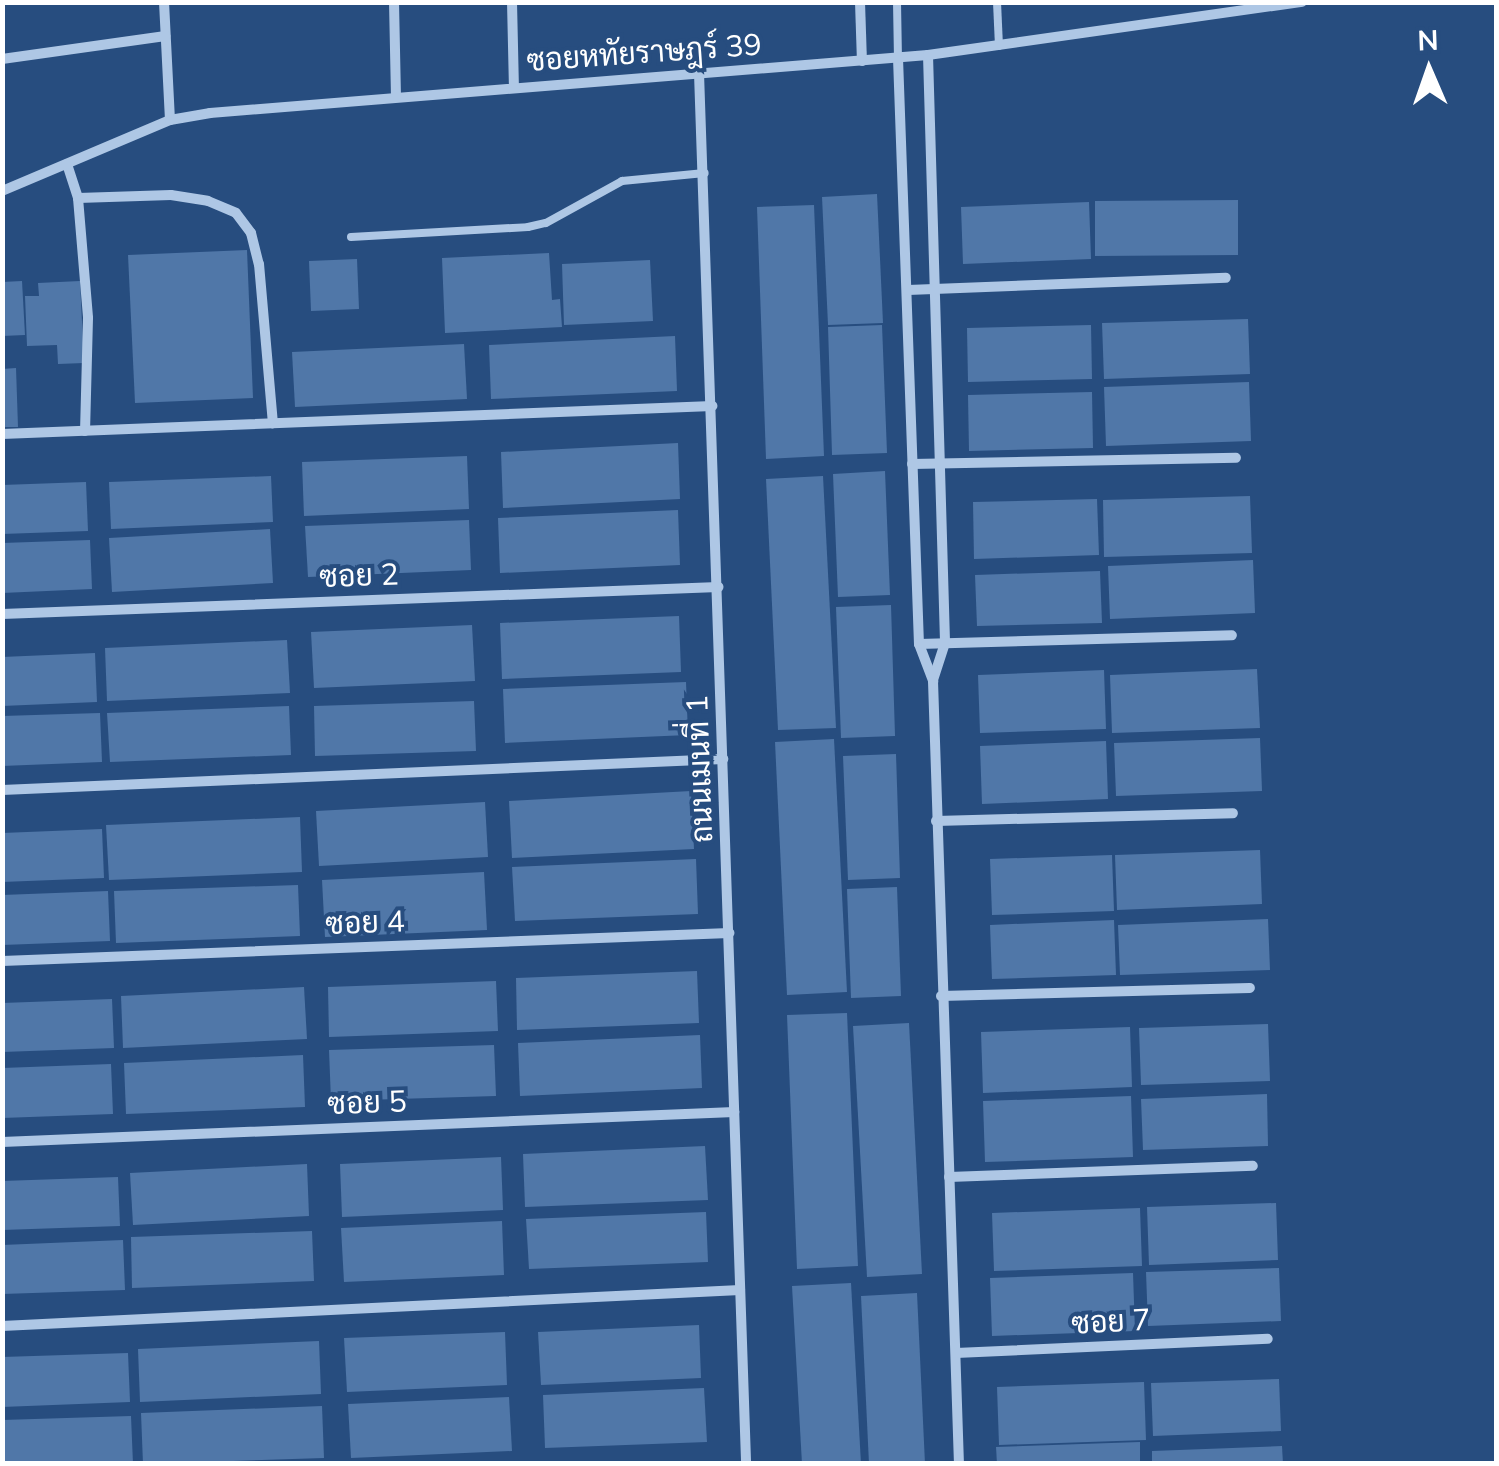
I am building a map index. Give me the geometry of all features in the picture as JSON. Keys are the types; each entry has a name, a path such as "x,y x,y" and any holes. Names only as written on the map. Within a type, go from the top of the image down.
{"street":[{"path":"164,2 170,120"},
{"path":"394,2 396,96"},
{"path":"512,2 514,87"},
{"path":"860,2 862,61"},
{"name":"ซอยหทัยราษฎร์ 39","path":"2,191 170,120 396,96 928,55 1302,2"},
{"path":"2,59 166,36"},
{"path":"928,55 945,643 932,681"},
{"path":"898,58 920,644 932,681 959,1464"},
{"name":"ถนนเมนที่ 1","path":"699,73 746,1464"},
{"path":"67,164 78,198 88,318 85,431"},
{"path":"78,198 170,195 208,201 236,213 251,233 260,264 272,423"},
{"path":"908,290 1226,278"},
{"path":"2,434 712,406"},
{"path":"912,464 1236,458"},
{"name":"ซอย 2","path":"2,614 718,587"},
{"path":"920,644 1232,635"},
{"path":"2,790 723,758"},
{"path":"936,821 1233,813"},
{"name":"ซอย 4","path":"2,961 729,933"},
{"path":"941,996 1250,988"},
{"name":"ซอย 5","path":"2,1142 734,1112"},
{"path":"949,1177 1253,1166"},
{"path":"2,1326 740,1290"},
{"name":"ซอย 7","path":"956,1353 1268,1339"}],"lane":[{"path":"897,2 898,58"},
{"path":"997,2 999,46"},
{"path":"351,237 528,227 546,222 622,181 705,174"}],"building":[{"path":"877,194 883,323 828,325 822,197"},
{"path":"1238,200 1238,255 1095,256 1095,201"},
{"path":"1089,202 1091,259 963,264 961,207"},
{"path":"814,205 824,456 766,459 757,207"},
{"path":"247,250 253,398 135,403 128,255"},
{"path":"549,253 552,300 560,299 562,327 445,333 442,258"},
{"path":"357,259 359,309 311,311 309,261"},
{"path":"650,260 653,321 564,325 562,264"},
{"path":"22,281 25,335 2,336 2,282"},
{"path":"80,281 84,363 58,364 57,345 27,346 25,296 39,296 38,283"},
{"path":"1248,319 1250,374 1104,379 1102,323"},
{"path":"882,325 887,453 832,455 828,327"},
{"path":"1091,325 1092,379 968,382 967,328"},
{"path":"675,336 677,391 491,399 489,345"},
{"path":"464,344 467,399 295,407 292,352"},
{"path":"16,368 18,427 2,427 2,369"},
{"path":"1249,382 1251,441 1106,446 1104,387"},
{"path":"1092,392 1093,448 969,451 968,395"},
{"path":"678,443 680,499 503,508 501,452"},
{"path":"467,456 469,509 304,516 302,462"},
{"path":"885,471 890,595 838,597 833,474"},
{"path":"271,476 273,522 111,529 109,482"},
{"path":"823,476 836,728 778,730 766,479"},
{"path":"86,482 88,531 2,534 2,485"},
{"path":"1250,496 1252,553 1104,557 1103,500"},
{"path":"1097,499 1099,555 974,559 973,502"},
{"path":"678,510 680,565 500,573 498,518"},
{"path":"469,520 471,570 308,577 305,526"},
{"path":"270,529 273,583 112,592 109,538"},
{"path":"90,540 92,589 2,593 2,543"},
{"path":"1253,560 1255,613 1110,619 1108,566"},
{"path":"1100,571 1102,623 977,626 975,575"},
{"path":"891,605 895,736 841,738 836,607"},
{"path":"679,616 681,672 502,679 500,623"},
{"path":"472,625 475,681 314,688 311,632"},
{"path":"287,640 290,693 107,701 105,648"},
{"path":"95,653 97,702 2,706 2,657"},
{"path":"1257,669 1260,728 1112,733 1110,675"},
{"path":"1104,670 1106,729 980,733 978,675"},
{"path":"686,682 688,735 505,743 503,689"},
{"path":"474,701 476,751 315,756 314,706"},
{"path":"289,706 291,755 110,762 107,713"},
{"path":"100,713 102,762 2,766 2,716"},
{"path":"1260,738 1262,791 1116,796 1114,743"},
{"path":"834,739 847,992 787,995 775,742"},
{"path":"1106,741 1108,799 982,804 980,746"},
{"path":"896,754 900,878 848,880 843,756"},
{"path":"691,791 694,849 512,858 509,801"},
{"path":"485,802 488,857 319,866 316,811"},
{"path":"300,817 302,872 109,880 106,825"},
{"path":"102,829 104,878 2,882 2,833"},
{"path":"1260,850 1262,904 1117,910 1115,855"},
{"path":"1112,855 1114,911 992,915 990,859"},
{"path":"696,859 698,914 515,921 512,867"},
{"path":"484,872 487,930 325,937 322,880"},
{"path":"298,885 300,936 116,943 114,891"},
{"path":"897,887 901,996 851,998 847,889"},
{"path":"108,891 110,941 2,945 2,895"},
{"path":"1268,919 1270,970 1120,975 1118,925"},
{"path":"1114,920 1116,975 992,979 990,925"},
{"path":"697,971 699,1023 517,1030 516,978"},
{"path":"496,981 498,1031 329,1037 328,987"},
{"path":"304,987 307,1039 123,1048 121,996"},
{"path":"112,999 114,1048 2,1052 2,1003"},
{"path":"847,1013 858,1266 797,1269 787,1015"},
{"path":"909,1023 922,1274 867,1277 853,1026"},
{"path":"1268,1024 1270,1081 1141,1085 1139,1028"},
{"path":"1130,1027 1132,1087 983,1093 981,1032"},
{"path":"700,1035 702,1088 520,1096 518,1043"},
{"path":"494,1045 496,1096 331,1101 329,1050"},
{"path":"303,1055 305,1107 126,1114 124,1063"},
{"path":"111,1064 113,1114 2,1118 2,1068"},
{"path":"1267,1094 1268,1146 1143,1150 1141,1099"},
{"path":"1131,1096 1133,1157 985,1162 983,1101"},
{"path":"705,1146 708,1200 525,1207 523,1154"},
{"path":"501,1157 503,1210 342,1217 340,1164"},
{"path":"307,1164 309,1216 133,1225 130,1173"},
{"path":"118,1177 120,1226 2,1230 2,1181"},
{"path":"1276,1203 1278,1260 1149,1265 1147,1207"},
{"path":"1140,1208 1142,1266 994,1271 992,1213"},
{"path":"706,1212 708,1262 529,1269 526,1219"},
{"path":"502,1221 504,1275 344,1282 341,1228"},
{"path":"312,1231 314,1281 132,1288 131,1237"},
{"path":"123,1240 125,1290 2,1294 2,1245"},
{"path":"1279,1268 1281,1321 1148,1326 1146,1272"},
{"path":"1133,1273 1135,1331 992,1336 990,1278"},
{"path":"851,1283 861,1464 802,1464 792,1286"},
{"path":"917,1293 925,1464 869,1464 861,1296"},
{"path":"699,1325 701,1378 541,1385 538,1332"},
{"path":"505,1332 507,1385 347,1392 344,1338"},
{"path":"319,1341 321,1394 140,1402 138,1349"},
{"path":"128,1353 130,1402 2,1407 2,1357"},
{"path":"1279,1379 1281,1431 1153,1436 1151,1383"},
{"path":"1144,1382 1146,1440 999,1445 997,1387"},
{"path":"704,1388 707,1442 545,1448 543,1395"},
{"path":"509,1397 512,1451 351,1458 348,1404"},
{"path":"322,1406 324,1458 143,1464 141,1413"},
{"path":"131,1416 133,1464 2,1464 2,1420"},
{"path":"1140,1442 1140,1464 997,1464 996,1447"},
{"path":"1282,1446 1283,1464 1152,1464 1152,1451"}]}
